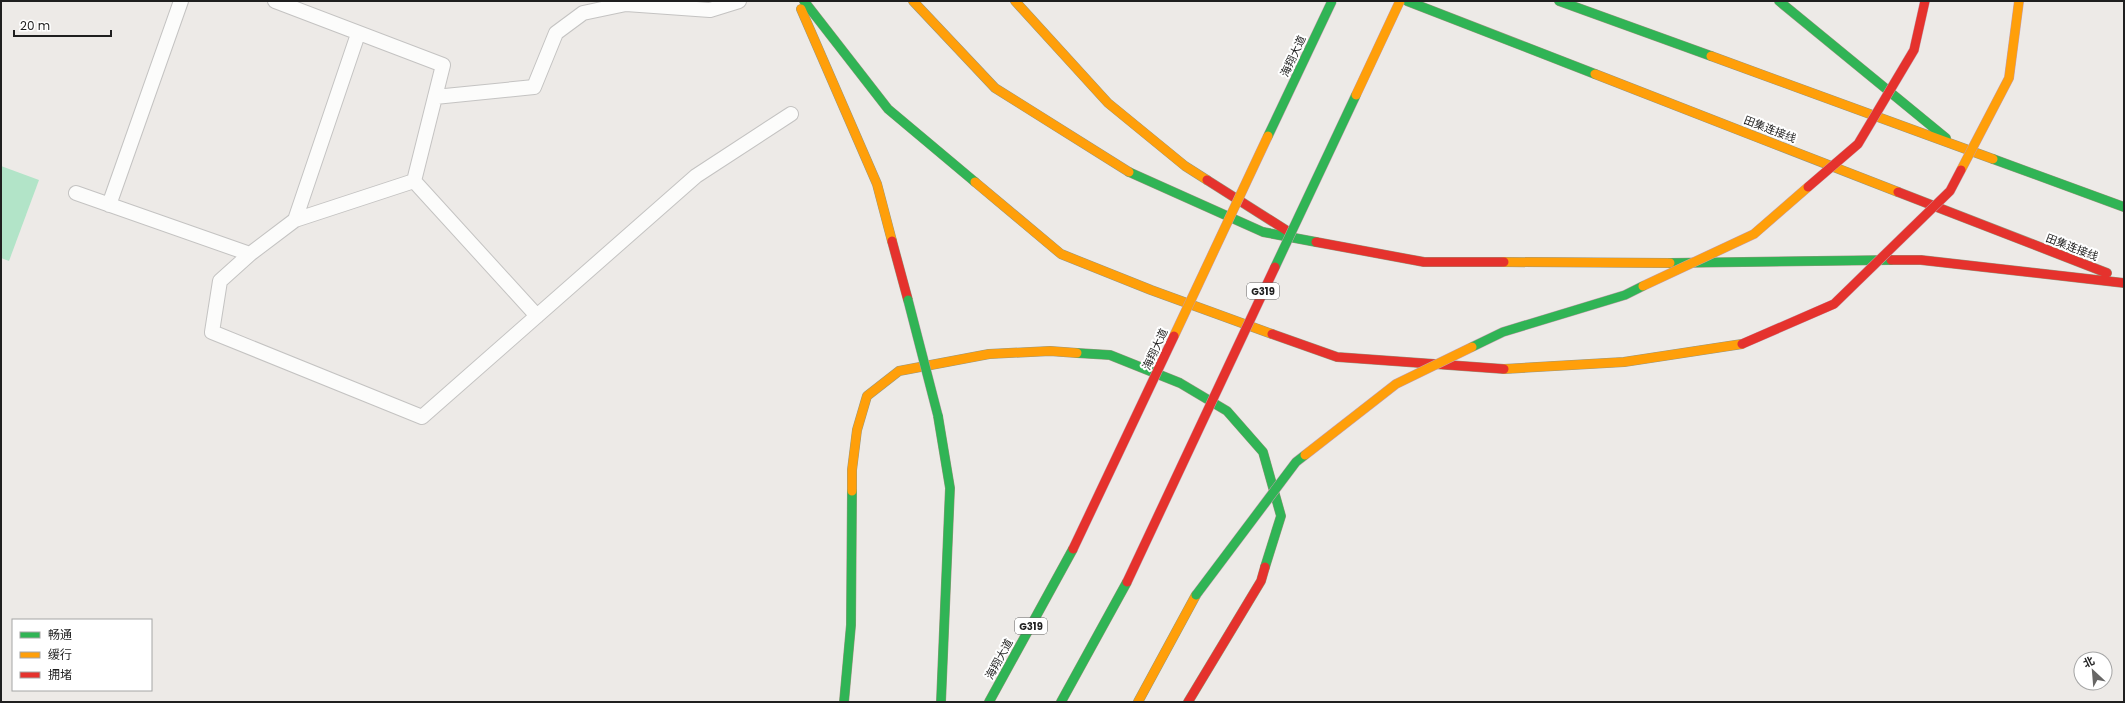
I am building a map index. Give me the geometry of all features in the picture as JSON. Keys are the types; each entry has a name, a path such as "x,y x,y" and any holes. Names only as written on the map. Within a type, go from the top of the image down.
{"main road":[{"path":"797,1 877,184 938,416 950,488 941,702"},
{"path":"804,1 888,109 1061,254 1151,290 1337,357 1502,369 1624,362 1742,344 1834,304 1950,191 2009,78 2019,1"},
{"path":"913,1 995,88 1123,169 1263,232 1424,262 1688,263 1921,260 2124,283"},
{"path":"1015,1 1108,103 1185,166 1300,239"},
{"name":"海翔大道","path":"989,702 1073,549 1332,1"},
{"name":"G319","path":"1061,702 1127,582 1400,1"},
{"name":"田集连接线","path":"1408,1 2124,280"},
{"path":"1559,1 2124,207"},
{"path":"1779,1 1959,148"},
{"path":"1138,702 1196,595 1296,462 1396,384 1503,332 1625,294 1754,234 1858,144 1914,50 1925,1"},
{"path":"844,702 851,625 852,470 857,430 867,396 899,371 989,354 1050,351 1110,355 1180,383 1227,411 1263,452 1281,516 1261,581 1188,702"}],"lane":[{"path":"109,205 181,1"},
{"path":"275,1 442,65 414,181"},
{"path":"435,97 534,87 556,33 583,12 626,4 710,10 739,1"},
{"path":"295,220 358,34"},
{"path":"414,181 295,220 250,254 220,281 212,332 422,416 696,176 791,114"},
{"path":"414,181 537,316"},
{"path":"76,193 250,254"}],"green space":[{"path":"1,166 39,180 9,261 1,258"}],"traffic: fast":[{"path":"804,1 888,109 975,182"},
{"path":"1268,136 1332,1"},
{"path":"1407,1 1595,74"},
{"path":"1559,1 1711,56"},
{"path":"1779,1 1946,138"},
{"path":"1275,267 1356,95"},
{"path":"1993,159 2124,207"},
{"path":"1129,172 1263,232 1316,242"},
{"path":"1670,263 1891,260"},
{"path":"1472,347 1503,332 1625,295 1643,286"},
{"path":"908,300 938,416"},
{"path":"1077,353 1110,355 1180,383 1227,411 1263,452 1281,516 1265,567"},
{"path":"938,416 950,488 941,702"},
{"path":"1196,595 1296,462 1305,455"},
{"path":"844,702 851,625 852,491"},
{"path":"989,702 1073,549"},
{"path":"1061,702 1127,582"}],"traffic: slow":[{"path":"913,1 995,88 1129,172"},
{"path":"1015,1 1108,103 1185,166 1207,180"},
{"path":"1356,95 1400,1"},
{"path":"1961,170 2009,78 2019,1"},
{"path":"801,9 877,184 892,241"},
{"path":"1711,56 1993,159"},
{"path":"1595,74 1898,192"},
{"path":"1174,336 1268,136"},
{"path":"975,182 1061,254 1151,290 1272,334"},
{"path":"1643,286 1754,234 1808,187"},
{"path":"1504,262 1670,263"},
{"path":"1504,369 1624,362 1742,344"},
{"path":"1305,455 1396,384 1472,347"},
{"path":"852,491 852,470 857,430 867,396 899,371 989,354 1050,351 1077,353"},
{"path":"1138,702 1196,595"}],"traffic: jam":[{"path":"1808,187 1858,144 1914,50 1925,1"},
{"path":"1742,344 1834,304 1950,191 1961,170"},
{"path":"1207,180 1289,232"},
{"path":"1898,192 2107,273"},
{"path":"892,241 908,300"},
{"path":"1316,242 1424,262 1504,262"},
{"path":"1891,260 1921,260 2124,283"},
{"path":"1127,582 1275,267"},
{"path":"1272,334 1337,357 1504,369"},
{"path":"1073,549 1174,336"},
{"path":"1188,702 1261,581 1265,567"}]}
